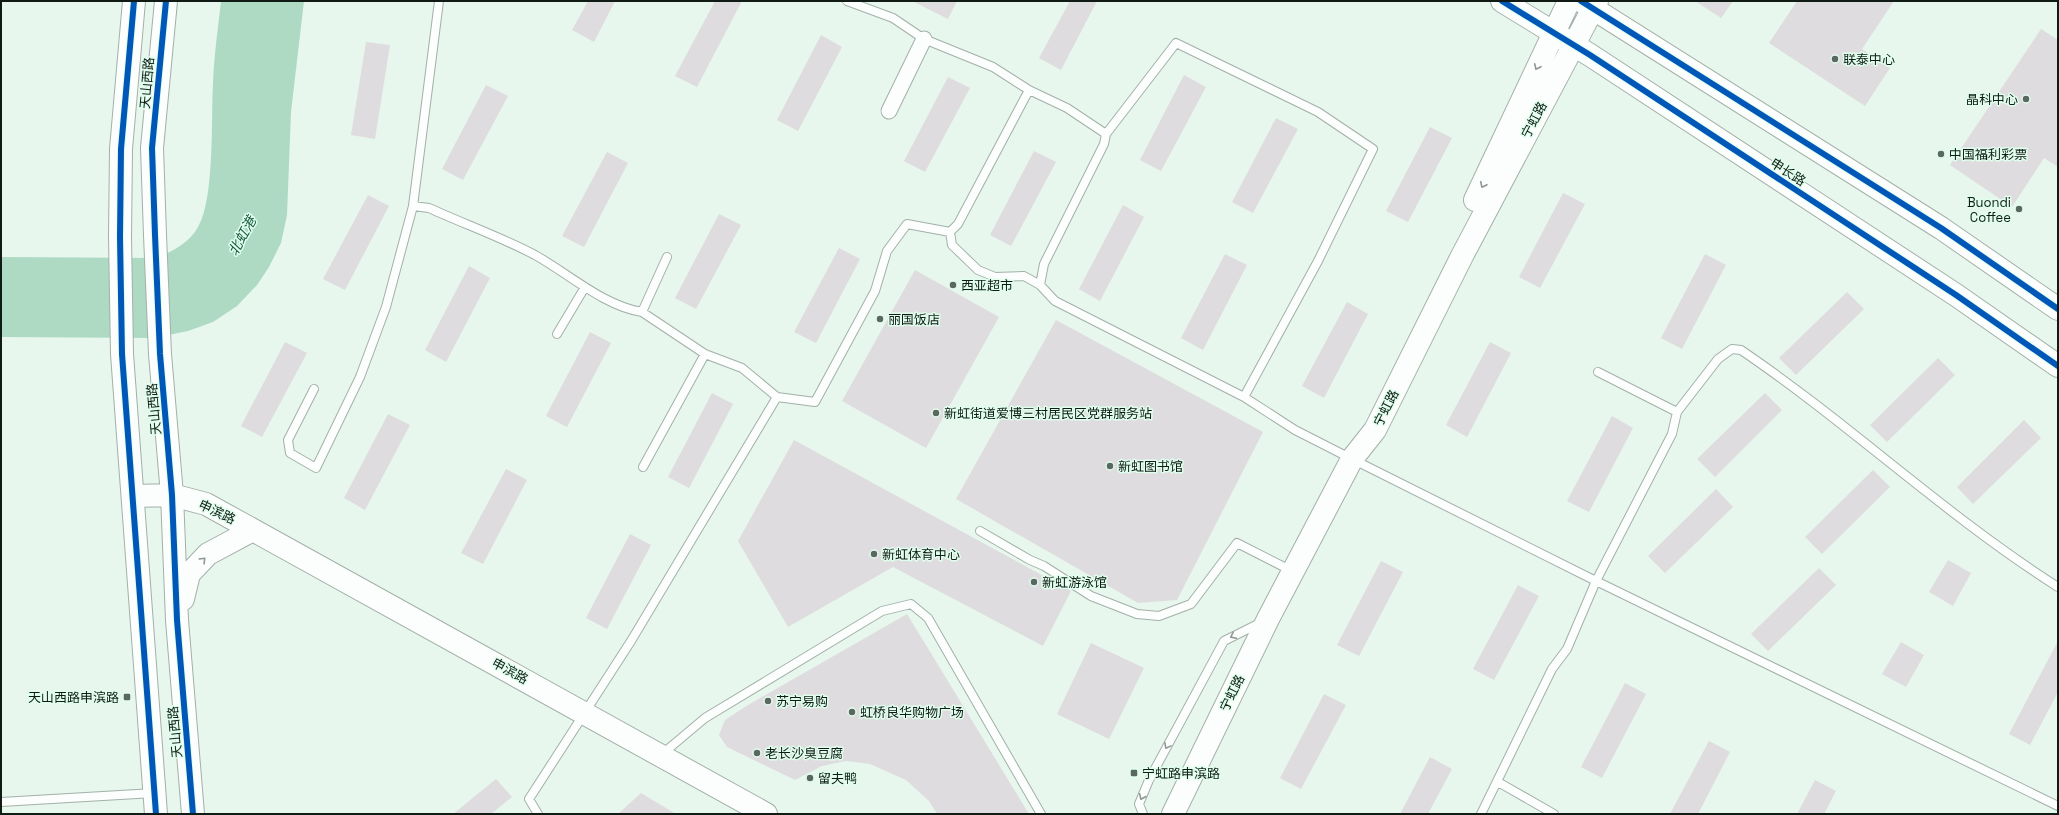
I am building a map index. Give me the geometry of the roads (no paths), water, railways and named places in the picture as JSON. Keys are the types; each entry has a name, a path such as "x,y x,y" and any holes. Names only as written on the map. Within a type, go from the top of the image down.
{"main road":[{"name":"天山西路","path":"134,1 122,150 120,236 122,354 156,804"},
{"name":"天山西路","path":"166,1 152,148 160,354 172,495 177,620 193,814"},
{"name":"申长路","path":"1502,1 1574,44 1949,291 2058,366"},
{"path":"1352,459 1364,425 1485,181 1553,31 1569,1"},
{"path":"1590,3 1941,228 2058,309"},
{"name":"宁虹路","path":"1173,814 1268,619 1352,459 1375,430 1462,256 1574,44 1590,3"},
{"name":"申滨路","path":"133,496 172,495 206,504 766,814"},
{"name":"申滨路","path":"177,620 189,574 208,554 253,530"}],"street":[{"path":"889,111 924,39"}],"lane":[{"path":"314,389 288,440 290,453 316,468 360,377 386,307 413,206 439,1"},
{"path":"847,1 893,18 924,39 993,67 1029,90 1067,108 1106,134"},
{"path":"1040,285 1044,264 1104,144 1106,134 1176,43 1318,112 1373,149 1318,261 1244,397"},
{"path":"950,232 958,224 1029,90"},
{"path":"413,206 429,208 535,255 585,287 630,310 642,312 705,354 742,368 777,397 816,402 875,291 887,251 907,224 950,232"},
{"path":"950,232 952,245 978,270 994,277 1024,276 1040,285 1055,301 1244,397 1295,430 1596,581 2058,806"},
{"path":"642,312 667,258"},
{"path":"557,334 585,287"},
{"path":"1481,814 1552,669 1567,649 1596,581 1672,434 1677,412 1718,359 1732,349 1740,350 1785,380 2015,560 2058,587"},
{"path":"643,467 705,354"},
{"path":"1598,372 1677,412"},
{"path":"538,814 529,799 631,641 777,397"},
{"path":"980,531 1030,560 1044,566 1091,596 1137,614 1159,616 1191,604 1237,543 1293,571"},
{"path":"660,755 705,718 882,611 911,604 928,618 1041,814"},
{"path":"1143,814 1139,804 1149,780 1224,641 1268,619"},
{"path":"1498,782 1554,814"},
{"path":"1,802 156,804"}],"water":[{"name":"北虹港","path":"221,1 304,1 291,112 287,215 281,243 269,267 257,285 237,306 213,322 188,331 154,338 1,337 1,257 158,258 181,246 198,227 207,198 210,178 212,98"}],"place":[{"name":"联泰中心","path":"1835,59"},
{"name":"晶科中心","path":"2026,99"},
{"name":"中国福利彩票","path":"1941,154"},
{"name":"Buondi Coffee","path":"2019,209"},
{"name":"西亚超市","path":"953,285"},
{"name":"丽国饭店","path":"880,319"},
{"name":"新虹街道爱博三村居民区党群服务站","path":"936,413"},
{"name":"新虹图书馆","path":"1110,466"},
{"name":"新虹体育中心","path":"874,554"},
{"name":"新虹游泳馆","path":"1034,582"},
{"name":"天山西路申滨路","path":"127,697"},
{"name":"苏宁易购","path":"768,701"},
{"name":"虹桥良华购物广场","path":"852,712"},
{"name":"老长沙臭豆腐","path":"757,753"},
{"name":"宁虹路申滨路","path":"1134,773"},
{"name":"留夫鸭","path":"810,778"}]}
